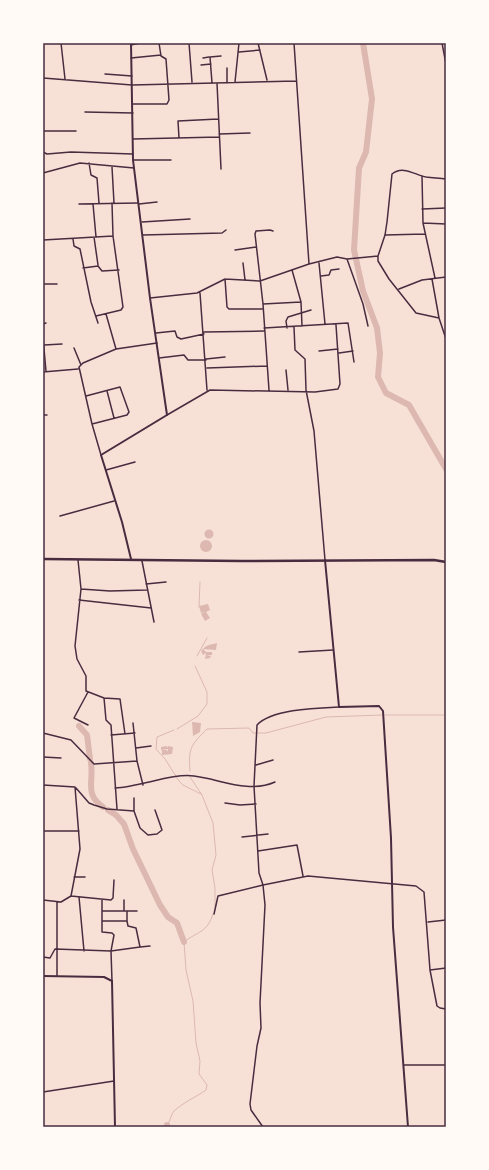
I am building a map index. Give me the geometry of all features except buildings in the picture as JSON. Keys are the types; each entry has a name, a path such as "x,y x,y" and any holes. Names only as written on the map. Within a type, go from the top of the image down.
{"main road":[{"path":"43,559 78,558 241,561 434,560 446,562"}],"street":[{"path":"61,43 65,79"},
{"path":"140,43 131,44 133,160 142,222 150,298 167,415"},
{"path":"133,104 167,104 169,100 169,83 166,59 161,55 159,43"},
{"path":"189,43 192,82"},
{"path":"235,82 239,43"},
{"path":"258,43 267,80"},
{"path":"294,43 309,264"},
{"path":"442,43 446,64"},
{"path":"239,52 260,50"},
{"path":"131,58 161,55"},
{"path":"203,58 221,56"},
{"path":"210,57 212,83"},
{"path":"201,65 211,64"},
{"path":"227,68 227,83"},
{"path":"105,74 132,76"},
{"path":"43,78 132,85 192,82 227,83 267,80 296,81"},
{"path":"217,83 221,169"},
{"path":"85,112 133,113"},
{"path":"179,138 178,121 218,119"},
{"path":"76,131 43,132 43,150 47,154 71,152 133,154"},
{"path":"219,134 250,133"},
{"path":"133,139 219,137"},
{"path":"133,160 171,160"},
{"path":"43,173 80,163 134,168"},
{"path":"89,163 91,175 97,178 99,203"},
{"path":"96,316 122,309 119,270 113,236 112,166"},
{"path":"439,318 416,313 404,300 399,289 380,267 378,256 385,235 392,174 394,172 408,171 446,179"},
{"path":"422,175 423,223 434,279 439,318 446,339"},
{"path":"79,204 157,202"},
{"path":"93,204 98,266 102,271 119,270"},
{"path":"422,209 446,208"},
{"path":"142,222 190,219"},
{"path":"423,223 446,224"},
{"path":"143,235 222,233 226,230"},
{"path":"269,390 263,304 255,234 256,230 273,231"},
{"path":"385,235 425,234"},
{"path":"43,240 113,236"},
{"path":"73,239 74,246 80,249 91,302 98,323"},
{"path":"235,250 256,247"},
{"path":"150,298 200,292 225,279 260,281 309,264 337,257 347,259 378,256"},
{"path":"347,259 365,311 368,326"},
{"path":"319,262 325,324"},
{"path":"243,263 245,280"},
{"path":"83,268 98,266"},
{"path":"320,276 329,275 331,270 339,269"},
{"path":"292,270 301,302 302,326"},
{"path":"399,289 414,282 446,277"},
{"path":"225,279 227,307 229,309 263,309"},
{"path":"43,284 57,284"},
{"path":"200,292 207,368 207,390"},
{"path":"263,304 301,302"},
{"path":"286,328 286,321 288,317 311,310"},
{"path":"106,314 116,349"},
{"path":"155,333 175,331 177,337 181,338 204,333 325,324 336,325 346,323 349,325 354,362"},
{"path":"101,455 207,390 327,391 339,387 339,353 336,325"},
{"path":"294,327 295,350 305,359 306,390 314,431 339,707"},
{"path":"43,338 46,371"},
{"path":"43,372 78,369 81,365 116,349 157,343"},
{"path":"44,345 62,344"},
{"path":"74,348 81,365"},
{"path":"319,351 338,349"},
{"path":"339,353 353,351"},
{"path":"159,358 184,355 188,360 225,357"},
{"path":"207,368 267,366"},
{"path":"78,369 92,424 116,500 131,559"},
{"path":"286,370 288,390"},
{"path":"85,396 120,387 129,412 127,415 92,424"},
{"path":"107,391 114,418"},
{"path":"106,470 135,462"},
{"path":"60,516 116,500"},
{"path":"78,558 81,589 75,646 77,659 86,676 86,691 104,698 120,699 125,734"},
{"path":"141,559 154,622"},
{"path":"146,584 166,582"},
{"path":"81,589 110,591 147,590"},
{"path":"79,600 151,608"},
{"path":"299,652 333,650"},
{"path":"88,692 74,718 88,726"},
{"path":"104,698 106,720 110,724 116,809"},
{"path":"263,1127 254,1116 250,1104 257,1046 261,1028 260,1003 264,905 263,885 259,873 254,786 256,728 260,721 294,711 339,707 379,706 382,708 393,884 393,927 402,1065 408,1127"},
{"path":"134,723 137,761 143,785"},
{"path":"111,735 134,733"},
{"path":"43,734 71,740 94,764 114,764 137,761"},
{"path":"136,748 151,746"},
{"path":"43,757 61,758"},
{"path":"255,765 273,760"},
{"path":"115,788 143,785 179,776 193,776 211,779 225,784 254,786 275,782"},
{"path":"43,785 75,787 89,802 107,809 134,811"},
{"path":"43,900 58,902 66,901 71,896 80,849 75,787"},
{"path":"134,798 134,811 140,829 148,835 157,834 162,830 155,810"},
{"path":"225,802 256,804"},
{"path":"43,831 79,831"},
{"path":"242,837 268,834"},
{"path":"258,850 297,845 303,876"},
{"path":"214,914 218,896 303,876 416,886 423,890 428,922 430,970 437,1006 446,1009"},
{"path":"74,877 85,877"},
{"path":"71,896 111,900 113,898 114,880"},
{"path":"79,897 84,951"},
{"path":"102,900 102,932 112,933 114,935 111,951 115,1127"},
{"path":"124,900 128,926 136,928 140,947"},
{"path":"57,976 56,949 58,902"},
{"path":"102,911 137,910"},
{"path":"428,922 446,920"},
{"path":"102,921 127,921"},
{"path":"56,949 111,951 150,946"},
{"path":"43,957 50,958 56,949"},
{"path":"430,970 446,968"},
{"path":"43,976 104,978 112,981"},
{"path":"402,1065 446,1064"},
{"path":"43,1092 114,1081"}],"shaded area":[{"path":"209,529 214,534 209,539 204,534"},
{"path":"206,540 210,542 212,546 210,550 206,552 202,550 200,546 202,542"},
{"path":"208,604 210,610 206,612 210,618 205,621 201,614 204,612 201,613 199,606"},
{"path":"217,643 216,650 203,649 206,646"},
{"path":"203,649 206,652 212,652 212,655 206,655 211,656 210,658 205,659 206,653 203,655 201,651"},
{"path":"192,722 201,723 200,732 193,736"},
{"path":"167,746 168,748 168,746 173,747 172,754 162,755 162,750 167,750 168,752 168,749 161,750 161,747"}],"waterway":[{"path":"363,43 372,99 366,152 359,168 354,250 363,291 377,328 380,353 378,377 386,393 409,405 446,469"},
{"path":"199,607 200,582"},
{"path":"197,656 207,638"},
{"path":"177,729 198,716 207,704 207,692 195,666"},
{"path":"190,771 190,752 192,747 197,739 207,729 249,728 253,733 266,733 326,717 382,715"},
{"path":"385,715 446,715"},
{"path":"79,726 87,735 90,759"},
{"path":"174,730 157,737 156,749 165,759 179,781 183,785 201,794"},
{"path":"91,763 92,792 97,802 103,807"},
{"path":"190,777 202,795 213,823 216,855 212,870 215,888 215,907"},
{"path":"108,810 116,815 124,824 133,849 160,905 168,917 177,923 184,942"},
{"path":"165,1127 174,1111 206,1090 207,1085 199,1074 200,1061 196,1043 193,1001 186,970 184,942 202,931 208,925 213,914"}]}
